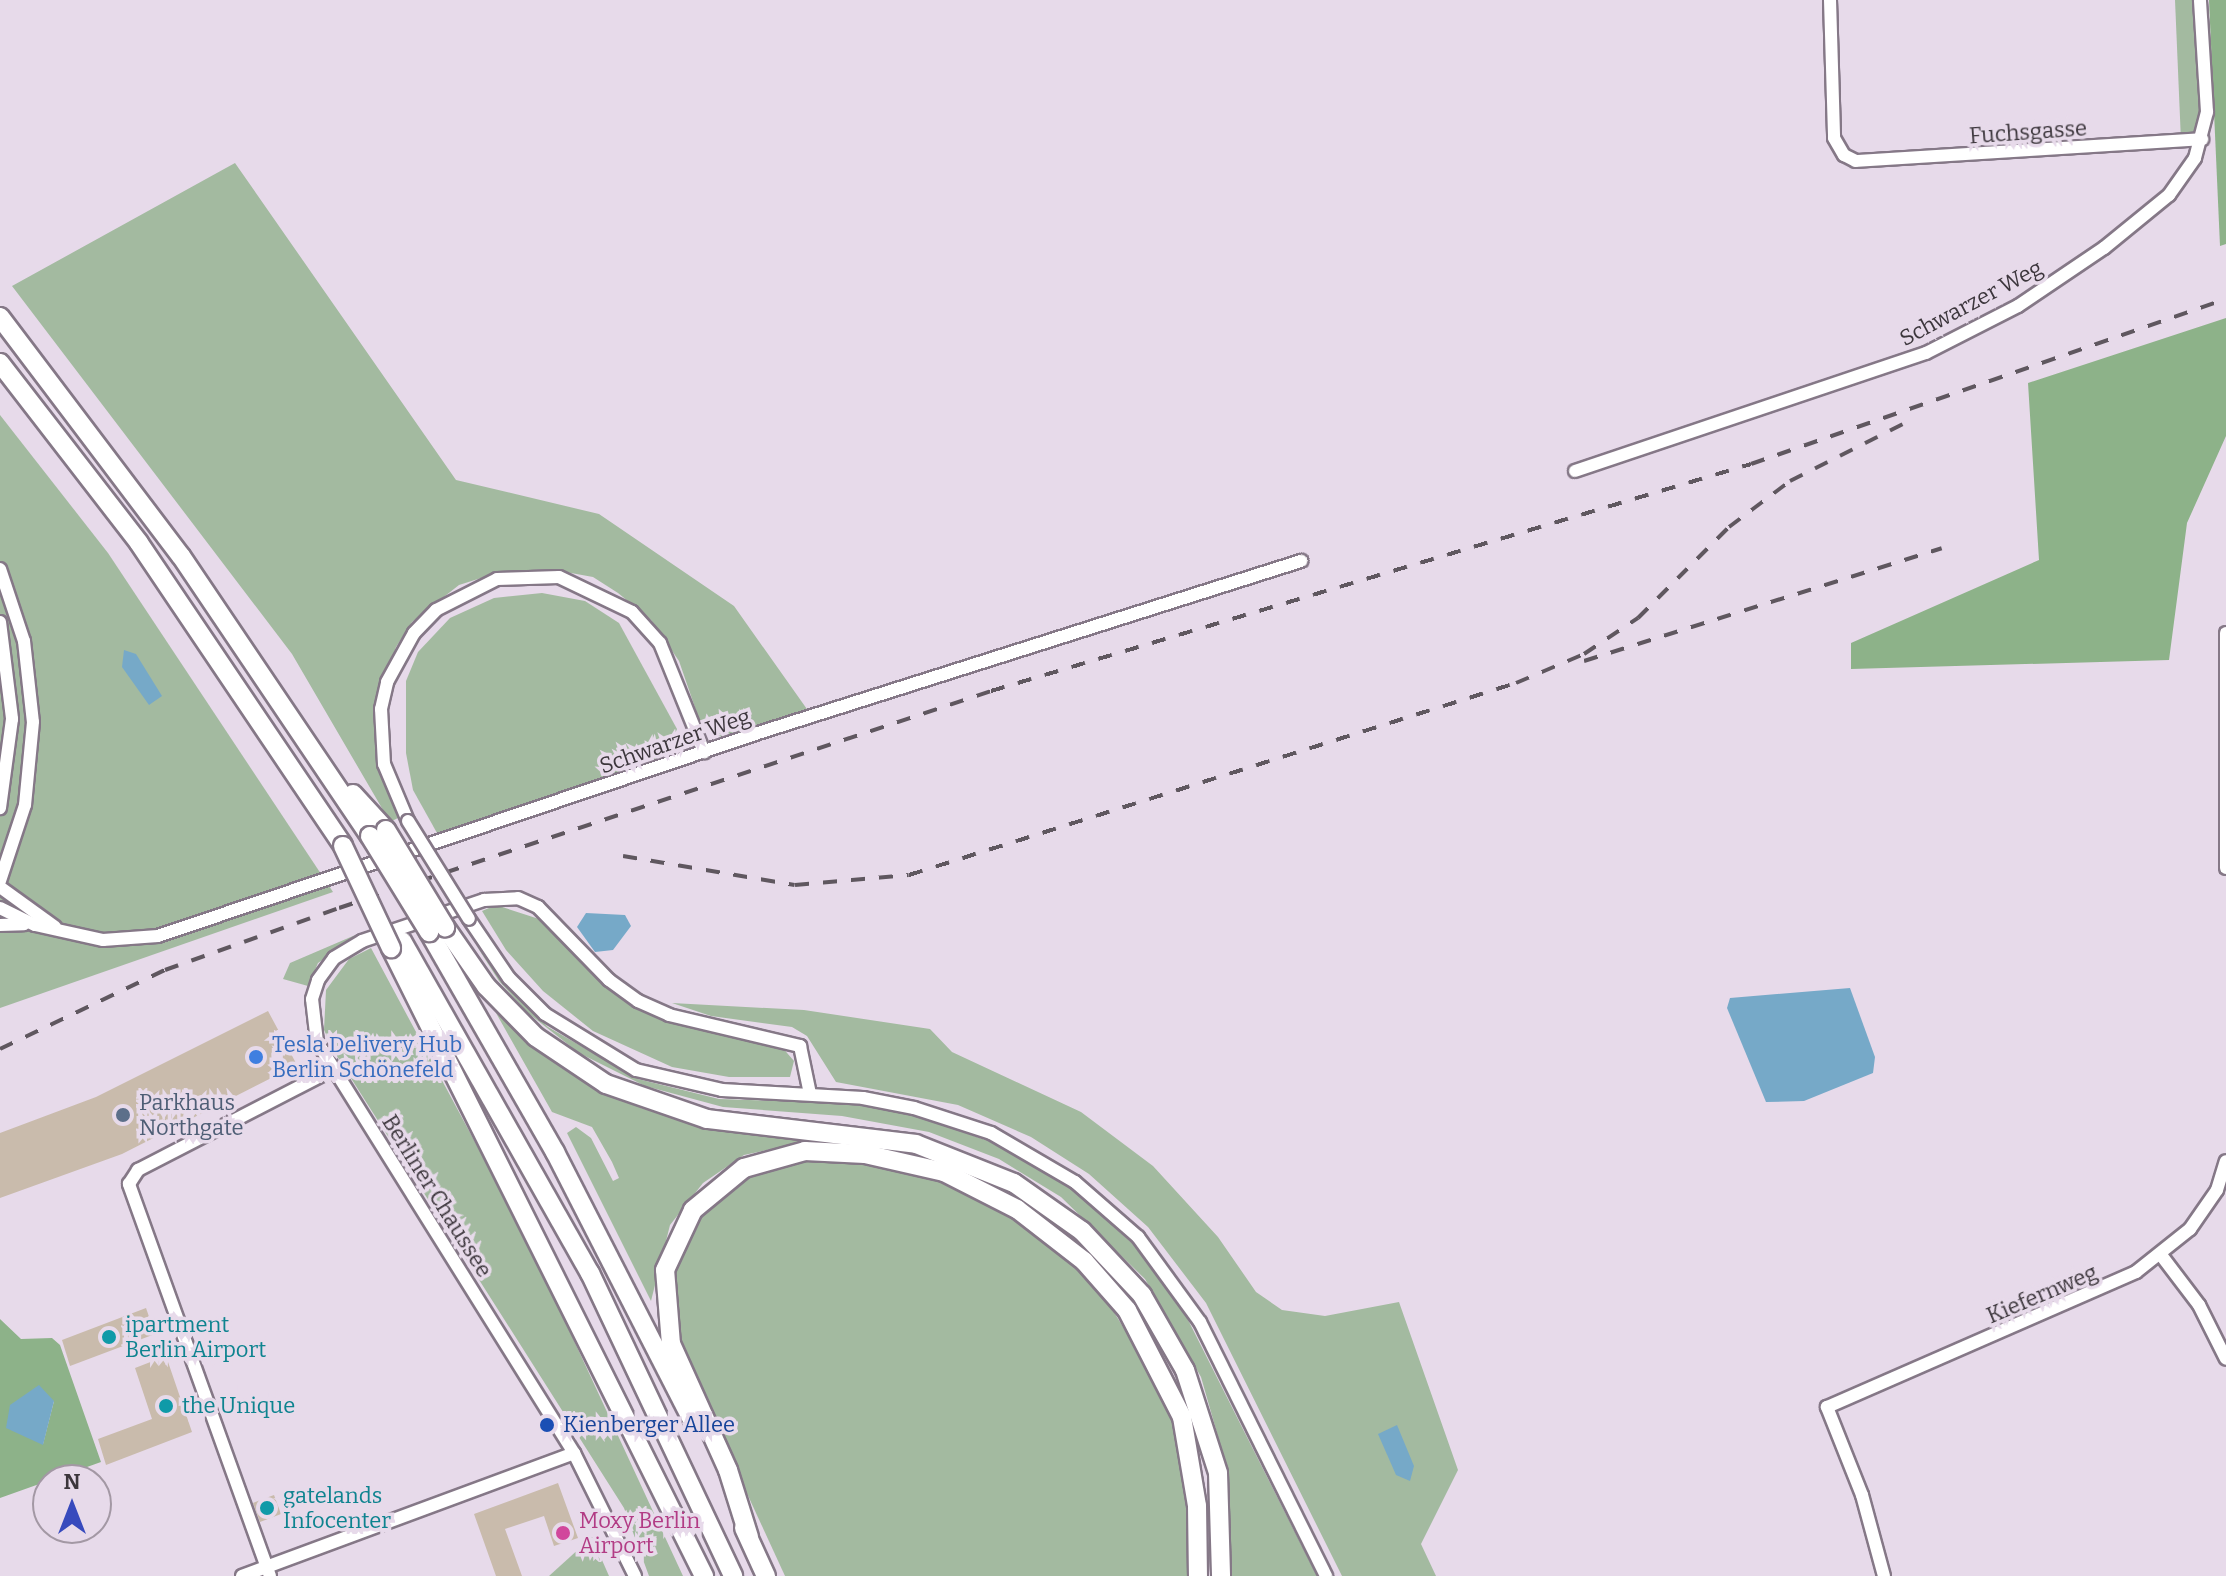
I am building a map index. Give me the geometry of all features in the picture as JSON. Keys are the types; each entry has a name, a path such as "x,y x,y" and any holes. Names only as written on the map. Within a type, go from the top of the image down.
{"highway":[{"path":"0,317 181,556 317,753 378,833 437,930 555,1152 766,1576"},
{"path":"0,363 139,543 343,846 590,1273 733,1576"},
{"path":"437,930 536,1037 606,1084 707,1119 916,1144 995,1173 1059,1213 1142,1295 1185,1370 1218,1473 1221,1576"},
{"path":"397,944 704,1576"},
{"path":"749,1537 728,1470 671,1344 665,1270 693,1210 744,1168 805,1151 865,1154 944,1172 1017,1209 1084,1261 1121,1302 1182,1417 1197,1506 1198,1576"},
{"path":"651,1469 696,1576"}],"street":[{"name":"Fuchsgasse","path":"1830,0 1834,138 1844,155 1856,161 2202,139"},
{"name":"Schwarzer Weg","path":"1575,471 1908,360 1986,324 2048,288 2153,209 2187,173 2202,139 2207,112 2200,0"},
{"name":"Schwarzer Weg","path":"0,908 35,925 103,940 158,936 704,752 1301,561"},
{"path":"0,569 24,641 33,722 25,805 0,884"},
{"path":"704,752 660,643 632,612 559,577 497,579 436,610 414,633 387,682 381,709 384,764 408,821 469,919 531,1001 609,1058 667,1080 722,1090 863,1098 953,1119 1018,1146 1099,1200 1171,1277 1200,1322 1326,1576"},
{"path":"0,622 12,719 0,808"},
{"path":"2226,633 2226,868"},
{"name":"Schwarzer Weg","path":"0,884 61,931"},
{"name":"Berliner Chaussee","path":"635,1576 574,1453 315,1035 312,1010 318,980 334,958 362,941 484,900 507,898 538,907 609,980 638,1001 669,1015 781,1037 800,1046 810,1094"},
{"path":"0,925 35,925"},
{"path":"268,1572 129,1184 138,1170 334,1069"},
{"name":"Kiefernweg","path":"1884,1576 1862,1495 1827,1407 2106,1288 2161,1255 2217,1190 2226,1161"},
{"path":"2161,1255 2199,1305 2226,1359"},
{"path":"242,1576 268,1572 574,1453"}],"green space":[{"path":"2175,0 2196,0 2203,110 2194,133 2181,141"},
{"path":"2209,0 2226,0 2226,244 2220,246"},
{"path":"235,163 456,480 599,514 734,606 809,712 719,737 699,719 679,661 651,620 618,593 593,577 549,569 500,572 459,585 412,622 396,647 375,708 375,753 398,818 390,822 292,654 12,286"},
{"path":"2226,318 2226,436 2187,523 2169,660 1851,669 1851,643 2039,560 2028,383"},
{"path":"0,415 108,553 333,892 0,1008"},
{"path":"542,593 585,601 619,623 677,729 673,743 655,763 437,833 413,790 406,753 406,681 418,652 450,618 494,598"},
{"path":"496,905 539,919 602,981 658,1017 781,1046 794,1061 790,1077 729,1077 672,1067 593,1031 543,991 506,950 482,911"},
{"path":"360,933 318,963 308,986 283,979 290,963"},
{"path":"476,945 508,988 548,1027 638,1079 719,1099 843,1103 910,1114 1000,1145 1067,1185 1133,1244 1180,1304 1317,1576 1231,1576 1227,1468 1201,1377 1145,1279 1061,1197 999,1159 929,1132 842,1116 723,1107 645,1086 579,1053 528,1013 499,981"},
{"path":"371,948 526,1237 683,1576 649,1576 624,1508 335,1053 324,1030 326,990 349,959"},
{"path":"672,1003 804,1010 930,1029 952,1052 1081,1112 1153,1166 1218,1237 1256,1292 1282,1310 1325,1316 1399,1302 1458,1470 1421,1544 1436,1576 1342,1576 1206,1303 1148,1227 1089,1174 1031,1137 958,1105 836,1082 807,1036 792,1027 711,1016"},
{"path":"496,1013 572,1074 641,1108 708,1127 813,1140 744,1155 703,1183 670,1225 651,1301 567,1133 576,1127 591,1138 613,1181 619,1178 612,1162 592,1127 552,1112"},
{"path":"800,1158 859,1159 948,1182 1013,1215 1100,1289 1163,1393 1181,1447 1192,1514 1190,1576 785,1576 675,1337 673,1270 700,1212 745,1174"},
{"path":"0,1319 21,1339 52,1338 60,1345 101,1462 32,1464 32,1487 0,1498","holes":["54,1401 43,1444 19,1431"]},
{"path":"592,1537 609,1576 549,1576"}],"water":[{"path":"124,650 136,654 162,696 149,705 122,667"},
{"path":"586,913 625,915 631,926 613,950 595,952 577,927"},
{"path":"1850,988 1875,1057 1873,1073 1804,1101 1766,1102 1727,1008 1730,998"},
{"path":"39,1385 54,1401 43,1445 6,1428 10,1405"},
{"path":"1397,1425 1414,1466 1410,1481 1396,1475 1378,1434"}],"building":[{"name":"Parkhaus Northgate","path":"268,1011 297,1065 122,1154 0,1198 0,1133 96,1097"},
{"name":"ipartment Berlin Airport","path":"146,1308 155,1334 70,1366 62,1340"},
{"name":"the Unique","path":"166,1356 192,1432 106,1464 98,1439 152,1419 135,1368"},
{"name":"Moxy Berlin Airport","path":"558,1483 578,1538 554,1546 544,1516 505,1529 522,1576 496,1576 474,1514"},
{"name":"gatelands Infocenter","path":"274,1495 281,1514 260,1522 253,1503"}],"railway":[{"path":"0,1049 165,970 339,908 991,691 1751,464 2226,299"},
{"path":"623,856 795,885 909,875 1516,683 1584,654 1638,618 1729,527 1790,481 1911,420"},
{"path":"1584,661 1942,548"}],"place":[{"name":"Tesla Delivery Hub Berlin Schönefeld","path":"256,1057"},
{"name":"Parkhaus Northgate","path":"123,1115"},
{"name":"ipartment Berlin Airport","path":"109,1337"},
{"name":"the Unique","path":"166,1406"},
{"name":"Kienberger Allee","path":"547,1425"},
{"name":"gatelands Infocenter","path":"267,1508"},
{"name":"Moxy Berlin Airport","path":"563,1533"}]}
